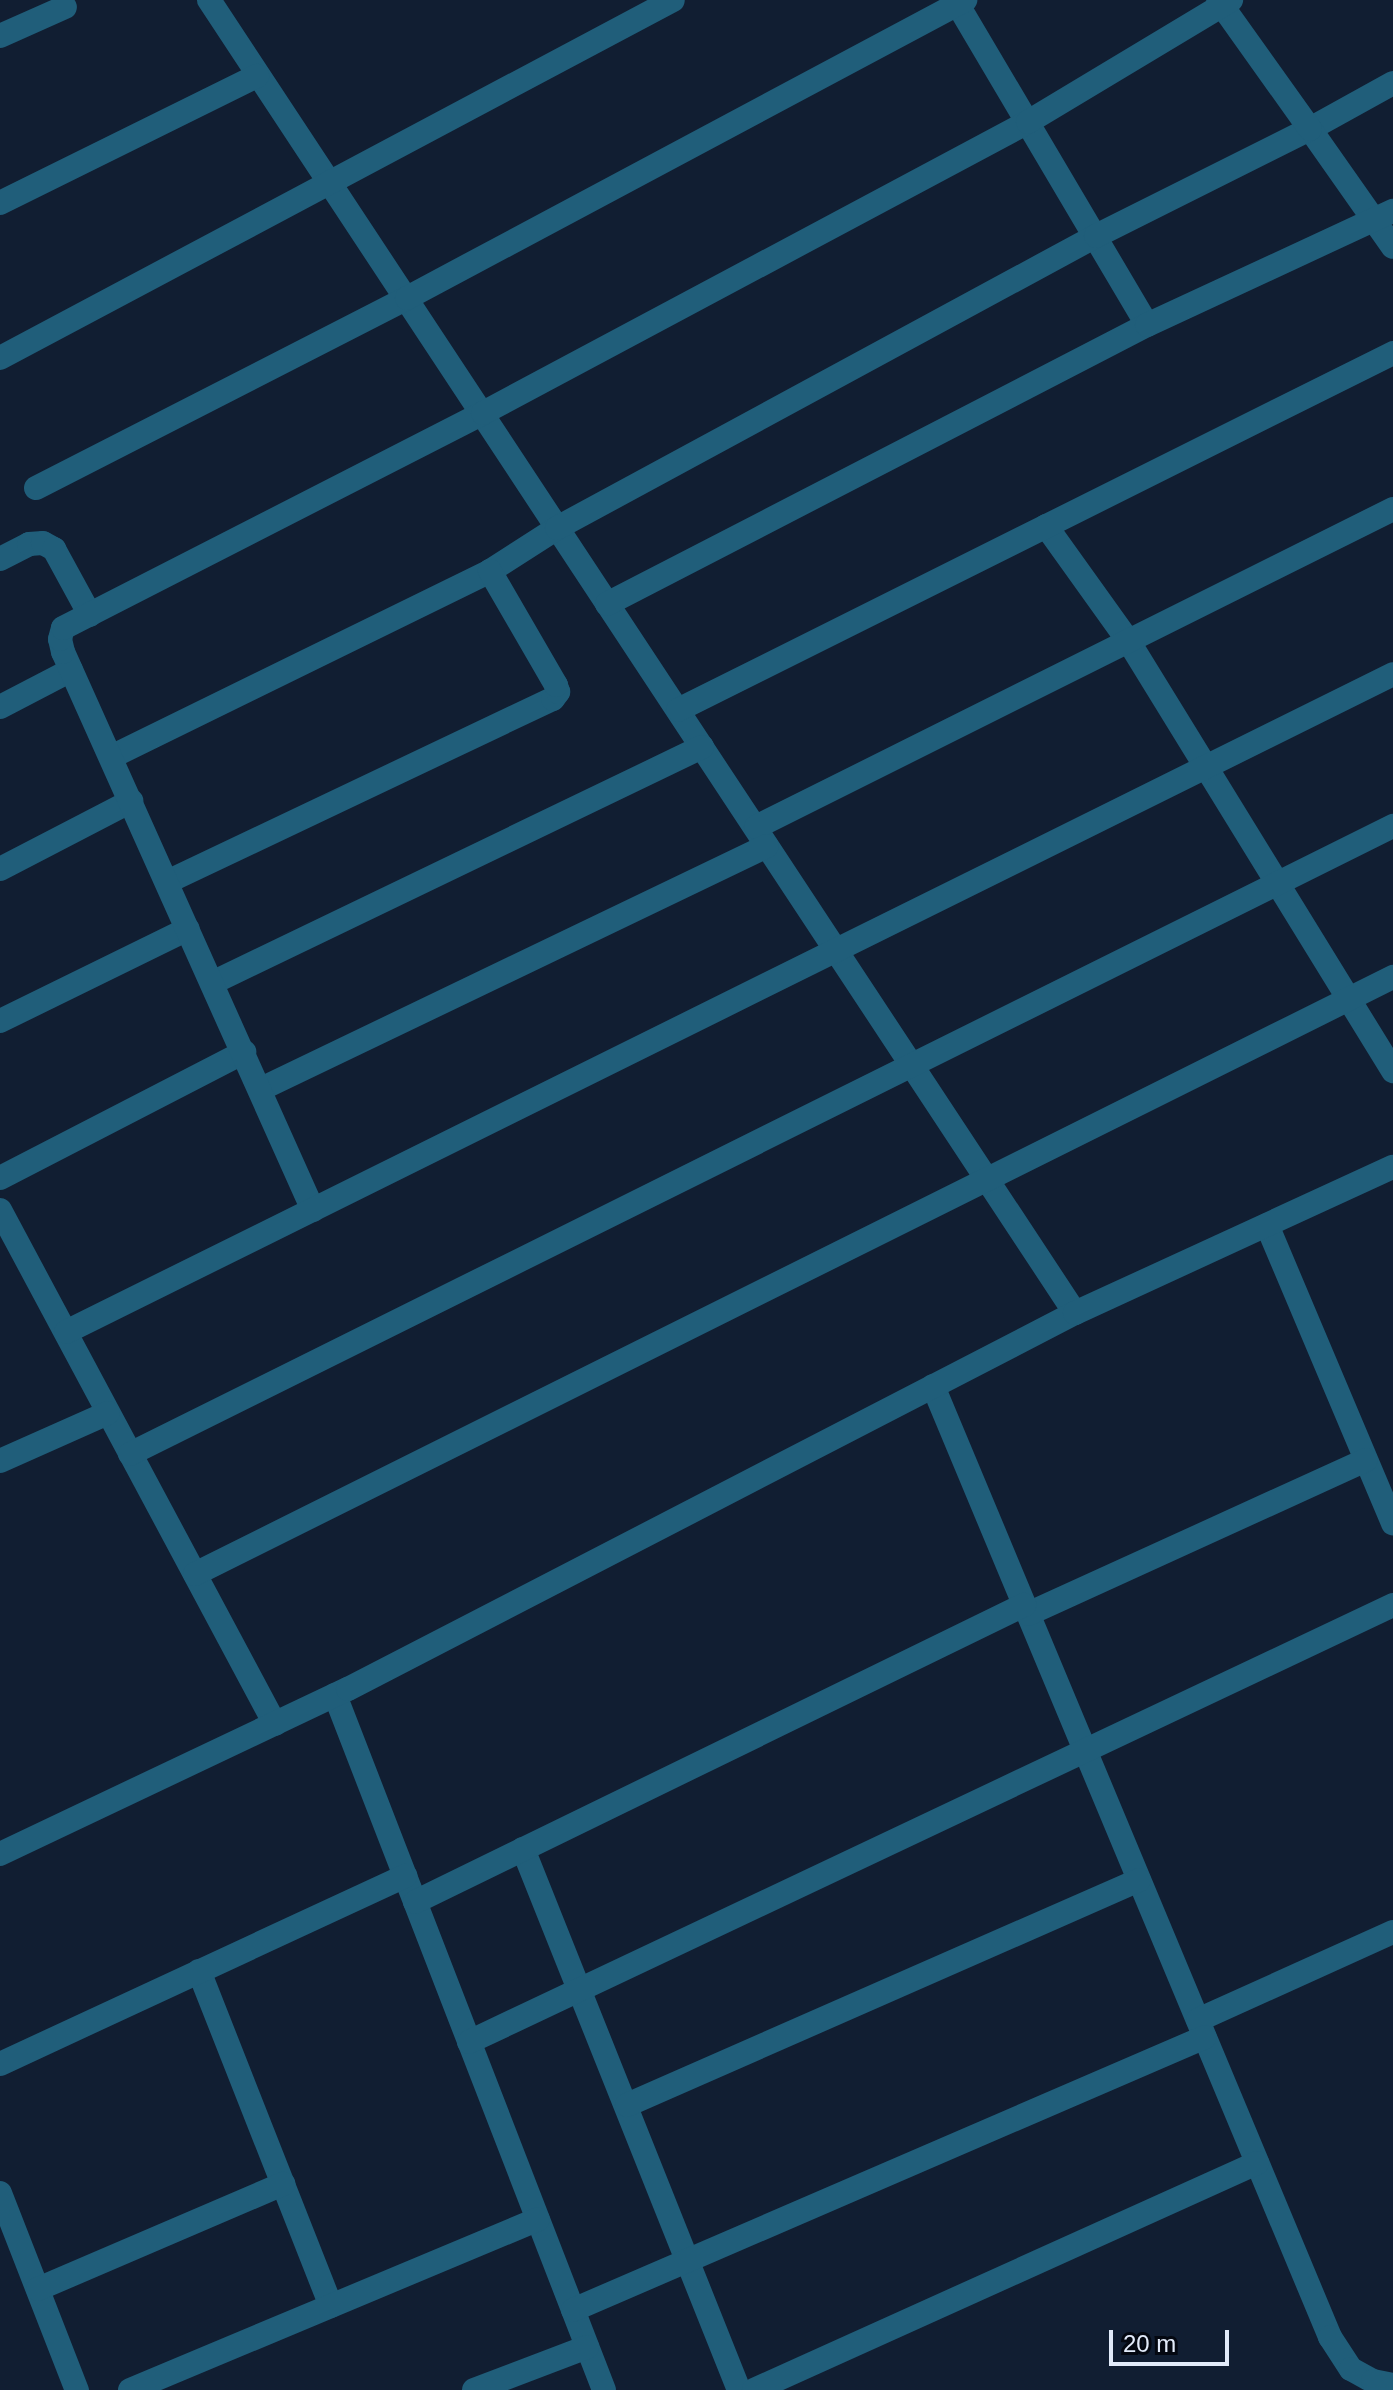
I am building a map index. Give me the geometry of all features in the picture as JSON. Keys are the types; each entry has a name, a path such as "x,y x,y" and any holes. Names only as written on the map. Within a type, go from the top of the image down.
{"street":[{"path":"0,358 673,0"},
{"path":"36,488 407,298 959,1 1147,325"},
{"path":"214,2 257,76 331,183 1075,1313"},
{"path":"313,1210 71,670 60,639 63,628 483,413 1028,122 1224,2 1310,129 1384,216 1393,247"},
{"path":"0,36 65,7"},
{"path":"0,203 257,76"},
{"path":"111,757 490,571 557,528 1096,236 1310,129 1393,83"},
{"path":"607,604 1147,325 1384,216"},
{"path":"678,710 1393,353"},
{"path":"261,1089 761,837 1129,642 1393,509"},
{"path":"1046,526 1129,642 1393,1071"},
{"path":"0,559 29,544 43,543 54,549 90,615"},
{"path":"167,882 553,699 558,692 556,685 490,571"},
{"path":"0,707 71,670"},
{"path":"66,1332 1393,674"},
{"path":"212,983 702,747"},
{"path":"0,869 131,801"},
{"path":"130,1454 1393,826"},
{"path":"0,1021 188,929"},
{"path":"195,1574 1393,977"},
{"path":"0,1178 244,1052"},
{"path":"0,1854 335,1695 1075,1313 1393,1167"},
{"path":"0,1210 275,1724"},
{"path":"1267,1225 1393,1524"},
{"path":"933,1386 1330,2337 1351,2369 1373,2381 1393,2385"},
{"path":"0,1461 108,1413"},
{"path":"415,1902 1026,1610 1366,1460"},
{"path":"469,2042 1393,1605"},
{"path":"335,1695 604,2390"},
{"path":"523,1849 582,1989 739,2390"},
{"path":"0,2064 405,1876"},
{"path":"627,2105 1139,1880"},
{"path":"573,2310 1201,2028 1393,1932"},
{"path":"199,1971 331,2306"},
{"path":"754,2390 1257,2163"},
{"path":"38,2289 283,2184"},
{"path":"0,2193 77,2390"},
{"path":"130,2390 538,2219"},
{"path":"474,2390 587,2347"}]}
